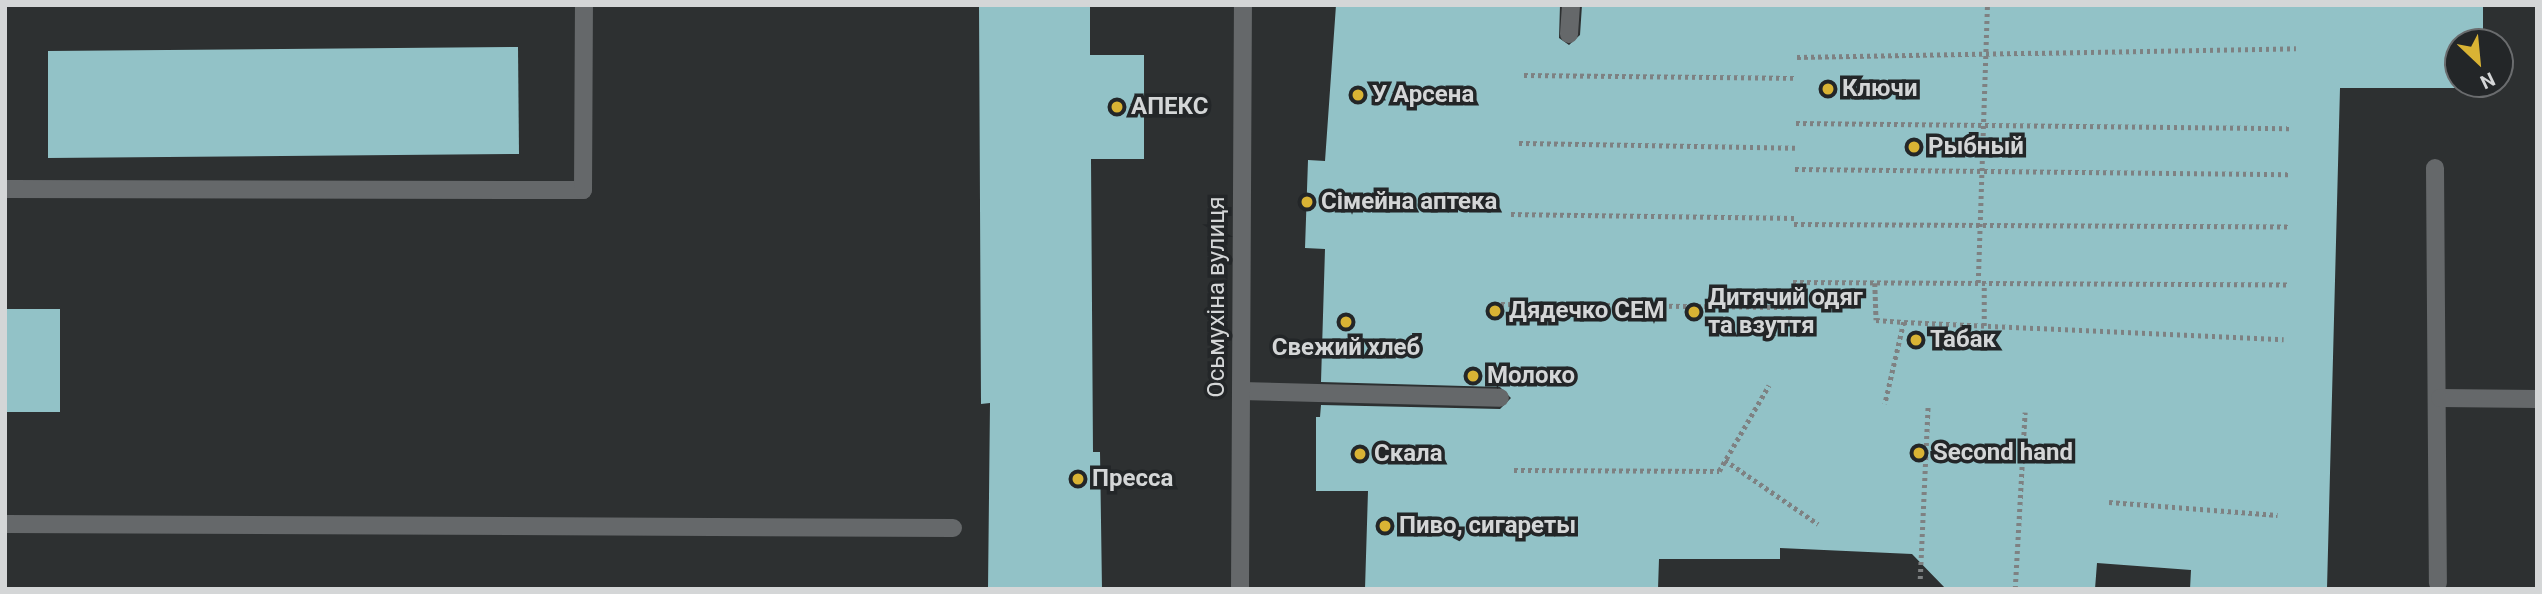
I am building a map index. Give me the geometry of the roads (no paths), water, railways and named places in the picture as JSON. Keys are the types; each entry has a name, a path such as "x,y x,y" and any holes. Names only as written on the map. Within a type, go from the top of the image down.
{"street":[{"path":"5,188 583,190 584,5"},
{"name":"Осьмухіна вулиця","path":"1240,589 1243,5"},
{"path":"1569,34 1571,5"},
{"path":"2435,168 2440,398 2438,583"},
{"path":"1241,391 1500,398"},
{"path":"2440,398 2537,399"},
{"path":"5,524 953,528"}],"place":[{"name":"Ключи","path":"1828,89"},
{"name":"У Арсена","path":"1358,95"},
{"name":"АПЕКС","path":"1117,107"},
{"name":"Рыбный","path":"1914,147"},
{"name":"Сімейна аптека","path":"1307,202"},
{"name":"Дядечко СЕМ","path":"1495,311"},
{"name":"Дитячий одяг та взуття","path":"1694,312"},
{"name":"Свежий хлеб","path":"1346,322"},
{"name":"Табак","path":"1916,340"},
{"name":"Молоко","path":"1473,376"},
{"name":"Second hand","path":"1919,453"},
{"name":"Скала","path":"1360,454"},
{"name":"Пресса","path":"1078,479"},
{"name":"Пиво, сигареты","path":"1385,526"}]}
